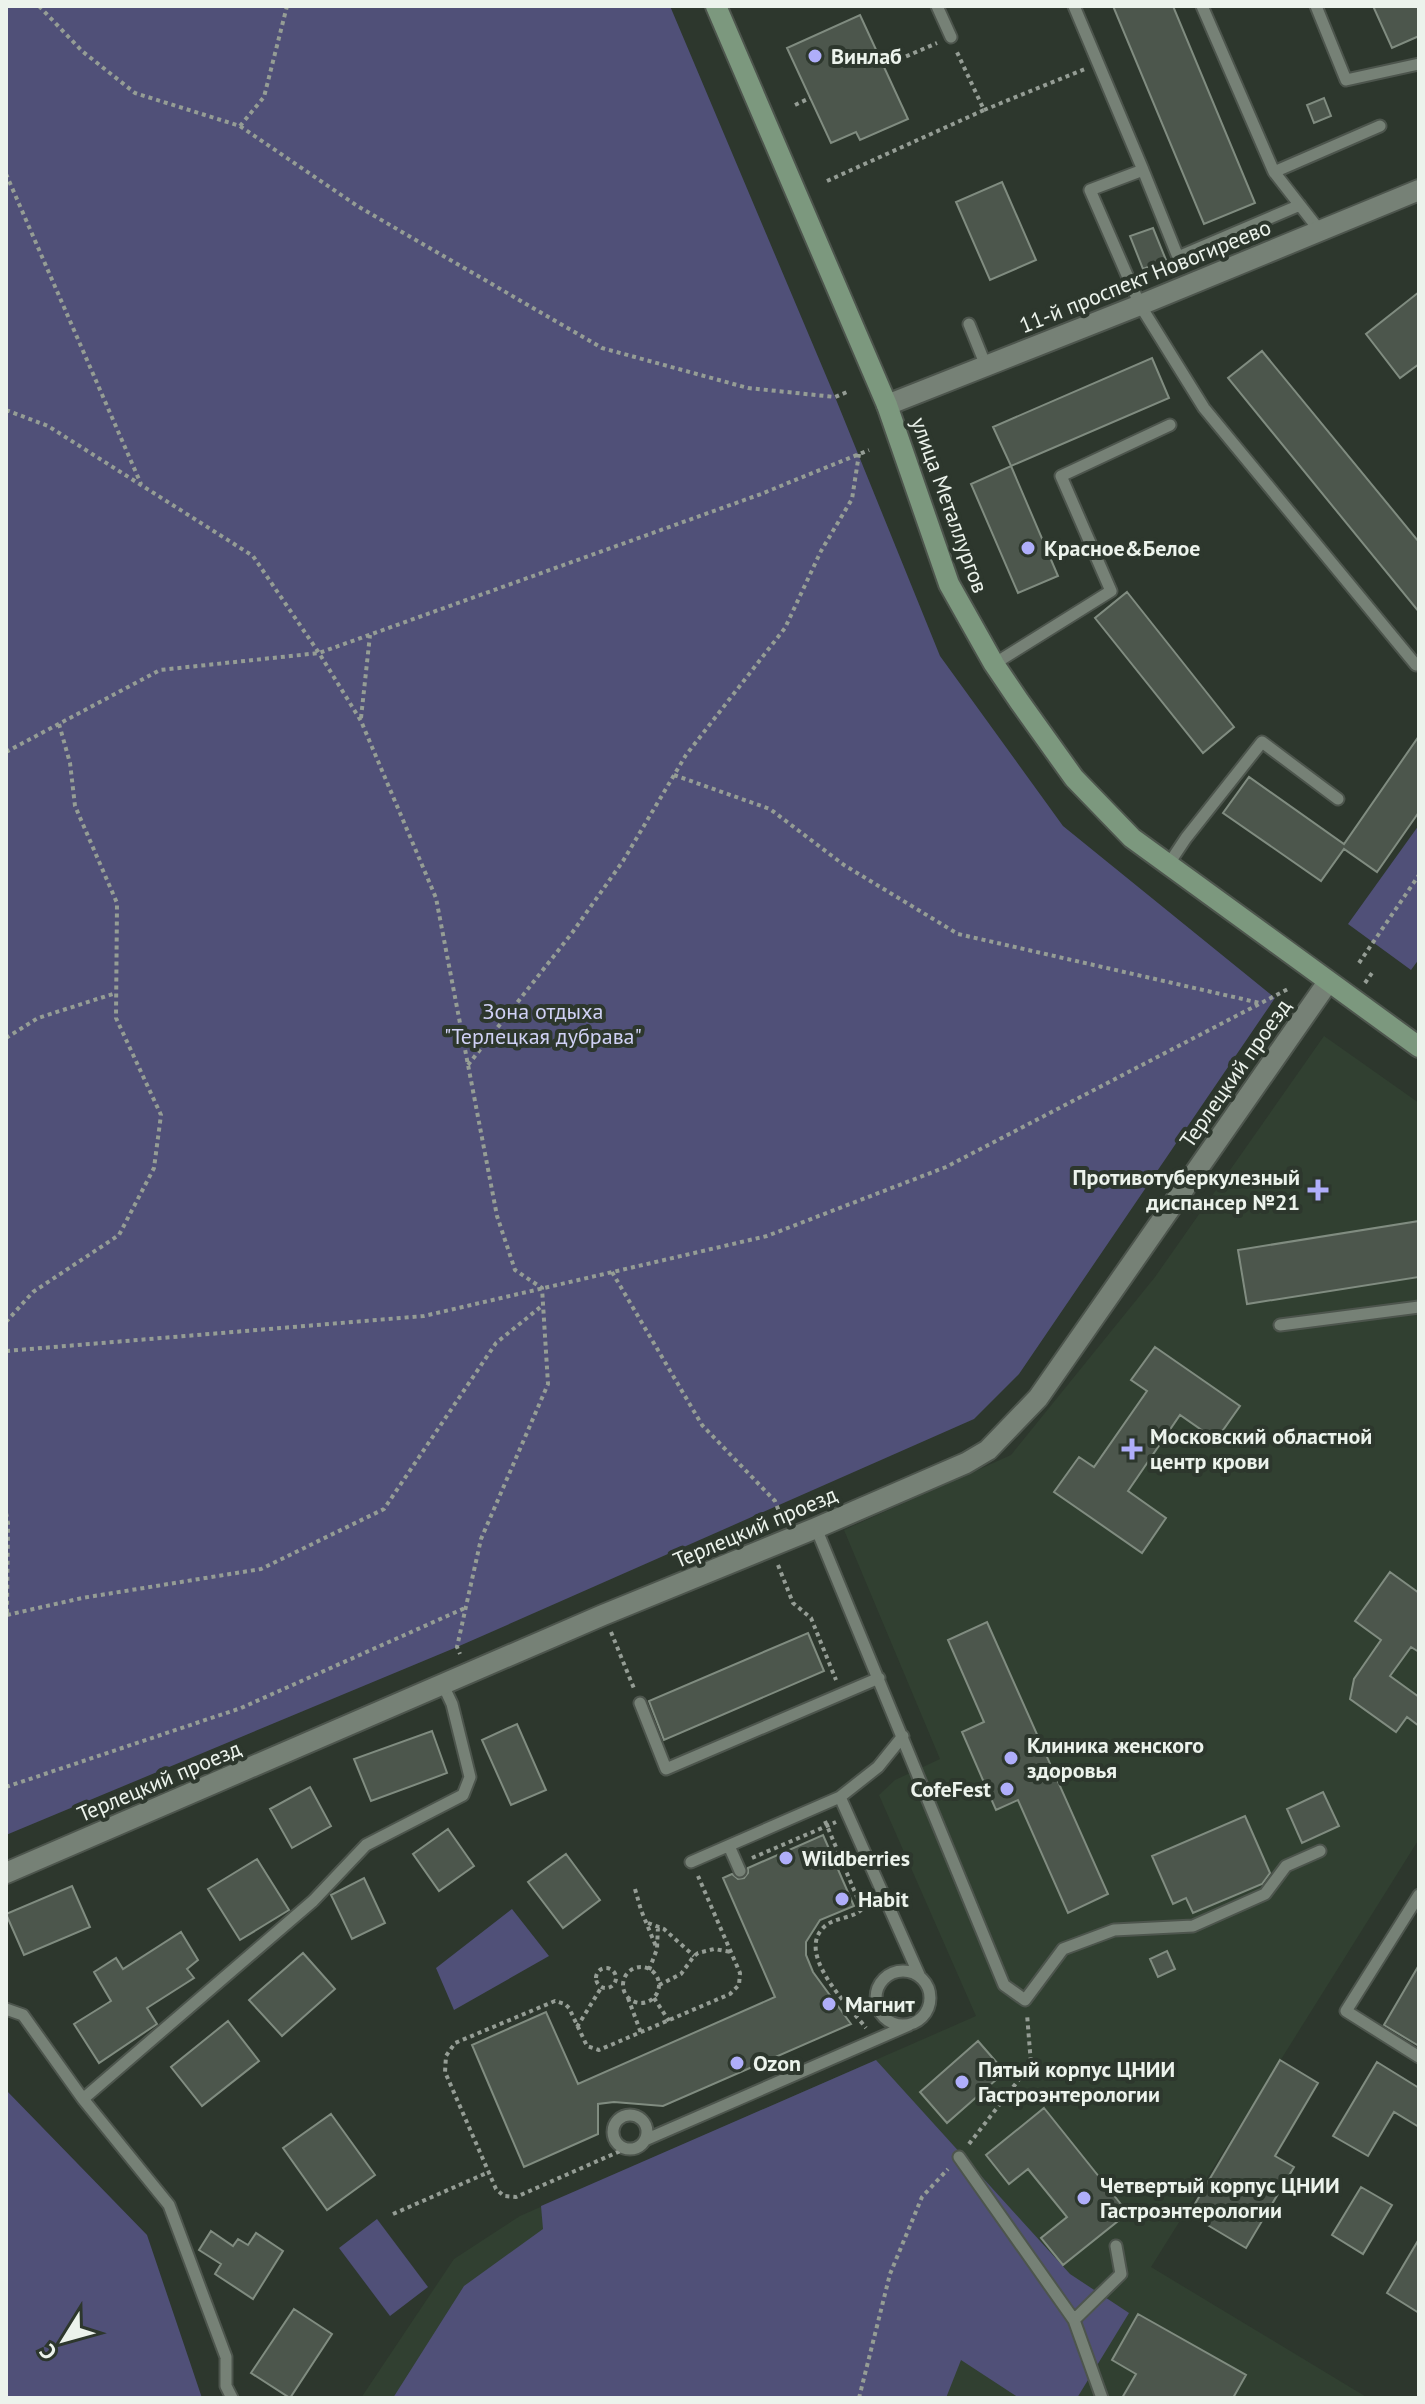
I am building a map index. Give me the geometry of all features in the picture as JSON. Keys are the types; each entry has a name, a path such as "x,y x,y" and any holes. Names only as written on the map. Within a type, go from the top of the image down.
{"street":[{"name":"улица Металлургов","path":"716,6 887,405 949,584 994,664 1043,737 1074,778 1132,838 1419,1047"},
{"name":"11-й проспект Новогиреево","path":"887,405 1419,190"},
{"name":"Терлецкий проезд","path":"6,1873 603,1615 816,1528 966,1463 988,1450 1038,1398 1328,982"}],"lane":[{"path":"937,6 951,37"},
{"path":"1074,6 1178,257 1300,205"},
{"path":"1202,6 1274,172 1320,231"},
{"path":"1316,6 1346,80 1419,64"},
{"path":"1274,172 1380,126"},
{"path":"1143,170 1090,190 1140,305 1204,408 1416,665"},
{"path":"969,324 986,366"},
{"path":"994,664 1111,591 1061,476 1170,425"},
{"path":"1168,865 1262,742 1338,799"},
{"path":"1280,1325 1419,1307"},
{"path":"816,1528 1004,1985 1025,2000 1063,1949 1114,1930 1193,1926 1265,1894 1286,1866 1320,1851"},
{"path":"640,1703 666,1769 879,1678"},
{"path":"83,2099 313,1901 366,1845 463,1795 470,1777 452,1704 443,1685"},
{"path":"691,1862 840,1797 878,1767 903,1736"},
{"path":"645,2140 646,2124 637,2116 626,2115 616,2121 613,2132 617,2143 627,2148 638,2147 645,2140 924,2016 929,1991 840,1797"},
{"path":"729,1846 739,1868"},
{"path":"1419,1895 1346,2011 1419,2057"},
{"path":"909,2025 890,2022 883,2016 876,1997 884,1980 892,1974 911,1973 920,1977"},
{"path":"6,2009 23,2015 83,2099 169,2205 226,2357 226,2386 232,2398"},
{"path":"959,2157 1074,2320 1102,2398"},
{"path":"1074,2320 1121,2274 1116,2246"}],"path":[{"path":"39,6 82,51 135,93 240,126 359,207 602,348 748,388 835,397 847,392"},
{"path":"240,126 264,97 287,6"},
{"path":"884,66 951,37 984,110"},
{"path":"827,181 984,110 1098,64"},
{"path":"795,105 810,98"},
{"path":"6,174 142,485"},
{"path":"6,410 48,426 253,556 361,721 436,898 497,1216 515,1270 542,1288"},
{"path":"6,752 160,670 319,653 761,494 869,450"},
{"path":"468,1065 572,933 615,873 686,755 785,628 821,551 852,499 859,454"},
{"path":"361,721 371,634"},
{"path":"6,1322 33,1292 119,1235 154,1168 161,1115 116,1018 117,903 75,806 70,763 59,724"},
{"path":"674,775 770,809 844,865 958,934 1260,1003"},
{"path":"1359,963 1419,875"},
{"path":"1365,983 1372,973"},
{"path":"6,1351 424,1316 767,1236 946,1167 1288,989"},
{"path":"6,1038 38,1018 116,993"},
{"path":"612,1272 702,1425 775,1501 780,1522"},
{"path":"469,1674 457,1647 481,1539 548,1384 542,1288"},
{"path":"6,1513 6,1615 82,1598 261,1569 384,1509 496,1343 543,1305"},
{"path":"777,1563 793,1603 811,1618 841,1694"},
{"path":"6,1787 241,1708 465,1608"},
{"path":"603,1615 640,1703"},
{"path":"818,1807 862,1909 823,1928 816,1940 815,1957 874,2040"},
{"path":"739,1868 849,1816"},
{"path":"627,2148 516,2197 499,2193 445,2072 444,2063 455,2043 555,2001 565,2004 587,2046 599,2050 736,1990 740,1973 703,1888"},
{"path":"635,1889 657,1949"},
{"path":"647,1923 658,1926 694,1956"},
{"path":"649,1970 657,1949 658,1926"},
{"path":"659,1985 681,1974 694,1956 714,1949 731,1952"},
{"path":"628,1997 638,2003 654,1998 659,1985 656,1976 649,1970 639,1968 629,1972 624,1981 624,1987 641,2033"},
{"path":"610,1969 616,1982 612,1987 602,1987 596,1979 600,1970 610,1969"},
{"path":"616,1982 624,1987"},
{"path":"577,2027 602,1987"},
{"path":"654,1998 669,2021"},
{"path":"859,2398 890,2274 922,2197 959,2157 1031,2064 1025,2000"},
{"path":"393,2214 489,2172"}],"shaded area":[{"path":"1324,1036 1419,1103 1419,1839 1151,2267 1368,2398 361,2398 454,2259 520,2216 976,2016 879,1795 895,1780 940,1759 844,1530 1011,1455 1155,1277"}],"green space":[{"name":"Зона отдыха \"Терлецкая дубрава\"","path":"6,6 670,6 940,656 1063,826 1275,998 1019,1374 974,1419 457,1647 6,1835"},
{"path":"1419,825 1419,959 1411,970 1348,924"},
{"path":"512,1909 549,1956 454,2010 436,1968"},
{"path":"876,2060 1070,2274 1129,2313 1077,2398 1019,2398 961,2360 946,2398 393,2398 464,2286 543,2229 541,2206"},
{"path":"6,2090 147,2235 202,2398 6,2398"},
{"path":"377,2219 428,2287 390,2316 339,2248"}],"building":[{"path":"1113,6 1173,6 1255,203 1204,224"},
{"path":"1373,6 1419,6 1419,36 1392,48"},
{"path":"860,15 908,119 860,140 856,132 831,143 787,48"},
{"path":"1324,98 1331,116 1314,123 1307,105"},
{"path":"1002,182 1036,260 990,280 956,202"},
{"path":"1153,228 1166,260 1143,269 1130,236"},
{"path":"1419,292 1419,364 1400,378 1366,334"},
{"path":"1262,351 1419,542 1419,612 1228,378"},
{"path":"1152,358 1169,398 1011,466 993,427"},
{"path":"1011,466 1058,576 1018,593 971,484"},
{"path":"1127,592 1234,727 1203,753 1095,618"},
{"path":"1419,736 1419,812 1377,872 1344,849 1321,881 1223,813 1249,777 1344,844"},
{"path":"1419,1221 1419,1277 1247,1304 1238,1250"},
{"name":"Московский областной центр крови","path":"1155,1347 1240,1406 1216,1440 1180,1415 1128,1491 1166,1518 1142,1553 1054,1492 1079,1457 1094,1467 1147,1391 1131,1380"},
{"path":"1390,1572 1419,1593 1419,1652 1411,1647 1390,1676 1419,1697 1419,1726 1407,1717 1396,1732 1350,1699 1354,1679 1381,1640 1355,1621"},
{"name":"Клиника женского здоровья","path":"987,1622 1108,1894 1068,1913 1018,1800 996,1810 962,1732 984,1722 948,1640"},
{"path":"808,1633 824,1671 664,1740 649,1701"},
{"path":"517,1724 546,1790 511,1805 482,1740"},
{"path":"432,1731 447,1773 371,1801 354,1759"},
{"path":"310,1787 331,1826 292,1848 270,1809"},
{"path":"1323,1792 1339,1826 1302,1843 1287,1809"},
{"path":"1245,1816 1270,1873 1262,1884 1193,1913 1186,1898 1173,1904 1152,1856"},
{"path":"448,1829 474,1866 439,1891 413,1854"},
{"path":"823,1835 854,1906 820,1920 806,1942 806,1955 813,1972 851,2024 663,2106 614,2102 598,2104 598,2134 524,2167 472,2045 546,2012 578,2084 775,1997 723,1878 732,1874 738,1879 744,1878 748,1868"},
{"path":"566,1854 600,1900 563,1928 528,1882"},
{"path":"257,1859 289,1910 240,1940 208,1889"},
{"path":"364,1878 385,1923 352,1939 331,1895"},
{"path":"72,1886 90,1927 24,1955 6,1914"},
{"path":"181,1932 198,1960 187,1969 194,1978 147,2008 157,2024 99,2063 74,2024 111,2001 94,1972 116,1958 123,1969"},
{"path":"1167,1951 1175,1969 1158,1977 1150,1959"},
{"path":"303,1953 335,1989 282,2036 249,2000"},
{"path":"1419,1965 1419,2046 1384,2025"},
{"path":"228,2021 259,2061 202,2106 171,2067"},
{"name":"Пятый корпус ЦНИИ Гастроэнтерологии","path":"978,2041 1005,2072 947,2123 920,2092"},
{"path":"1280,2060 1318,2083 1275,2156 1294,2167 1246,2248 1189,2214"},
{"path":"1377,2062 1419,2088 1419,2127 1394,2112 1368,2156 1333,2136"},
{"name":"Четвертый корпус ЦНИИ Гастроэнтерологии","path":"1044,2108 1128,2213 1063,2265 1041,2238 1067,2217 1028,2169 1009,2184 986,2155"},
{"path":"331,2114 375,2175 327,2210 283,2148"},
{"path":"1361,2187 1392,2205 1363,2254 1332,2235"},
{"path":"211,2231 233,2246 238,2239 248,2245 256,2233 283,2251 253,2299 215,2274 221,2264 199,2250"},
{"path":"1419,2239 1419,2313 1387,2293"},
{"path":"294,2309 332,2334 290,2398 251,2373"},
{"path":"1138,2314 1246,2375 1233,2398 1122,2398 1136,2374 1112,2360"}],"place":[{"name":"Винлаб","path":"815,56"},
{"name":"Красное&Белое","path":"1028,548"},
{"name":"Противотуберкулезный диспансер №21","path":"1318,1190"},
{"name":"Московский областной центр крови","path":"1132,1449"},
{"name":"Клиника женского здоровья","path":"1011,1758"},
{"name":"CofeFest","path":"1007,1789"},
{"name":"Wildberries","path":"786,1858"},
{"name":"Habit","path":"842,1899"},
{"name":"Магнит","path":"829,2004"},
{"name":"Ozon","path":"737,2063"},
{"name":"Пятый корпус ЦНИИ Гастроэнтерологии","path":"962,2082"},
{"name":"Четвертый корпус ЦНИИ Гастроэнтерологии","path":"1084,2198"}]}
